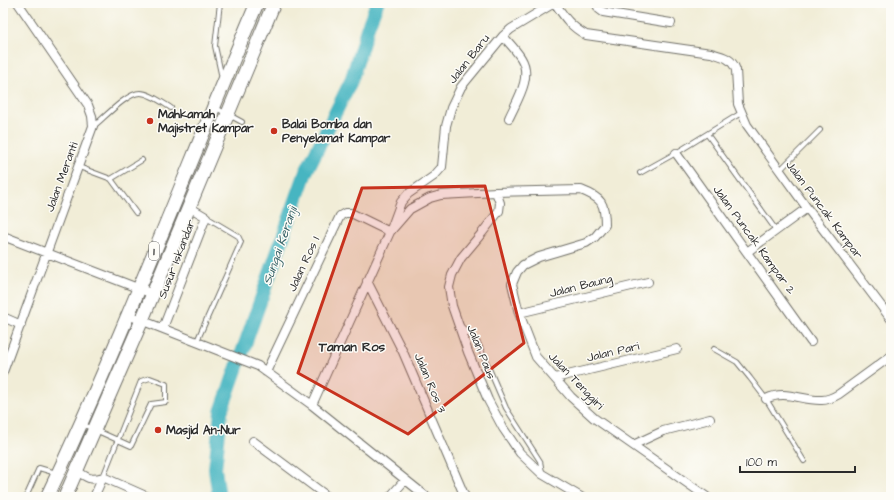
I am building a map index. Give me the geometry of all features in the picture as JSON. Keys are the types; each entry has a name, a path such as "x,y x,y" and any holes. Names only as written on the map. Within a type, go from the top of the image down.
{"highway":[{"name":"1","path":"47,497 82,424 257,3"},
{"name":"1","path":"65,497 78,471 153,294 274,3"}],"street":[{"path":"18,3 88,105 92,116 93,126"},
{"name":"Jalan Baru","path":"390,232 401,202 408,194 434,176 442,167 446,126 461,86 503,36 511,29 554,3"},
{"name":"Jalan Puncak Kampar","path":"554,3 575,29 586,35 711,54 722,56 729,60 734,65 736,70 738,104 746,125 891,319"},
{"path":"596,3 599,9 603,12 671,23"},
{"path":"503,36 521,59 525,68 526,79 509,118"},
{"name":"Jalan Meranti","path":"3,372 93,126"},
{"name":"Jalan Puncak Kampar 2","path":"676,153 811,342"},
{"name":"Jalan Tenggiri","path":"390,232 410,209 441,194 581,190 594,195 600,201 605,210 605,225 595,237 586,244 539,257 523,265 517,272 512,284 519,313 536,357 571,397 594,418 707,497"},
{"name":"Jalan Paus","path":"496,192 500,203 499,211 461,258 452,274 449,287 452,306 468,352 488,400 503,428 520,453 542,474 581,497"},
{"name":"Susur Iskandar","path":"163,328 206,217 189,207"},
{"path":"747,252 807,208"},
{"name":"Jalan Ros 1","path":"266,372 340,216 345,213 351,213 390,232"},
{"path":"312,405 390,232"},
{"path":"3,236 153,294"},
{"name":"Jalan Ros 3","path":"367,281 403,352 462,495"},
{"name":"Jalan Baung","path":"519,313 648,282"},
{"path":"128,315 258,366 312,405 427,497"},
{"path":"3,318 21,325"},
{"name":"Jalan Pari","path":"555,378 677,349"},
{"path":"766,399 775,395 816,400 833,397 840,394 891,356"},
{"path":"633,445 663,431 710,419"},
{"path":"253,441 328,497"},
{"path":"78,471 88,478 94,480 103,477 136,494 148,497"},
{"path":"94,497 103,477"},
{"path":"390,497 405,480"}],"lane":[{"path":"220,3 215,46 223,83"},
{"path":"93,126 122,102 139,93 146,94 171,108"},
{"path":"214,107 242,122"},
{"path":"640,173 741,113"},
{"path":"780,170 820,130"},
{"path":"707,134 776,230"},
{"path":"111,179 142,160"},
{"path":"79,167 111,179 136,213"},
{"path":"197,341 241,242 238,236 206,217"},
{"path":"457,322 478,343 506,408 540,461 542,466 542,474"},
{"path":"714,349 737,362 750,378 766,399 804,461"},
{"path":"82,424 117,441 130,446 151,404 166,402 166,384 150,378 141,381 117,441 103,477"},
{"path":"26,497 39,468 58,474"}],"highlighted area":[{"path":"485,186 524,343 408,434 298,373 362,188"}],"waterway":[{"name":"Sungai Keranji","path":"219,497 215,469 221,412 306,172 351,81 367,29 377,3"}],"place":[{"name":"Mahkamah Majistret Kampar","path":"150,121"},
{"name":"Balai Bomba dan Penyelamat Kampar","path":"274,131"},
{"name":"Masjid An-Nur","path":"158,430"}],"district":[{"name":"Taman Ros","path":"352,347"}]}
